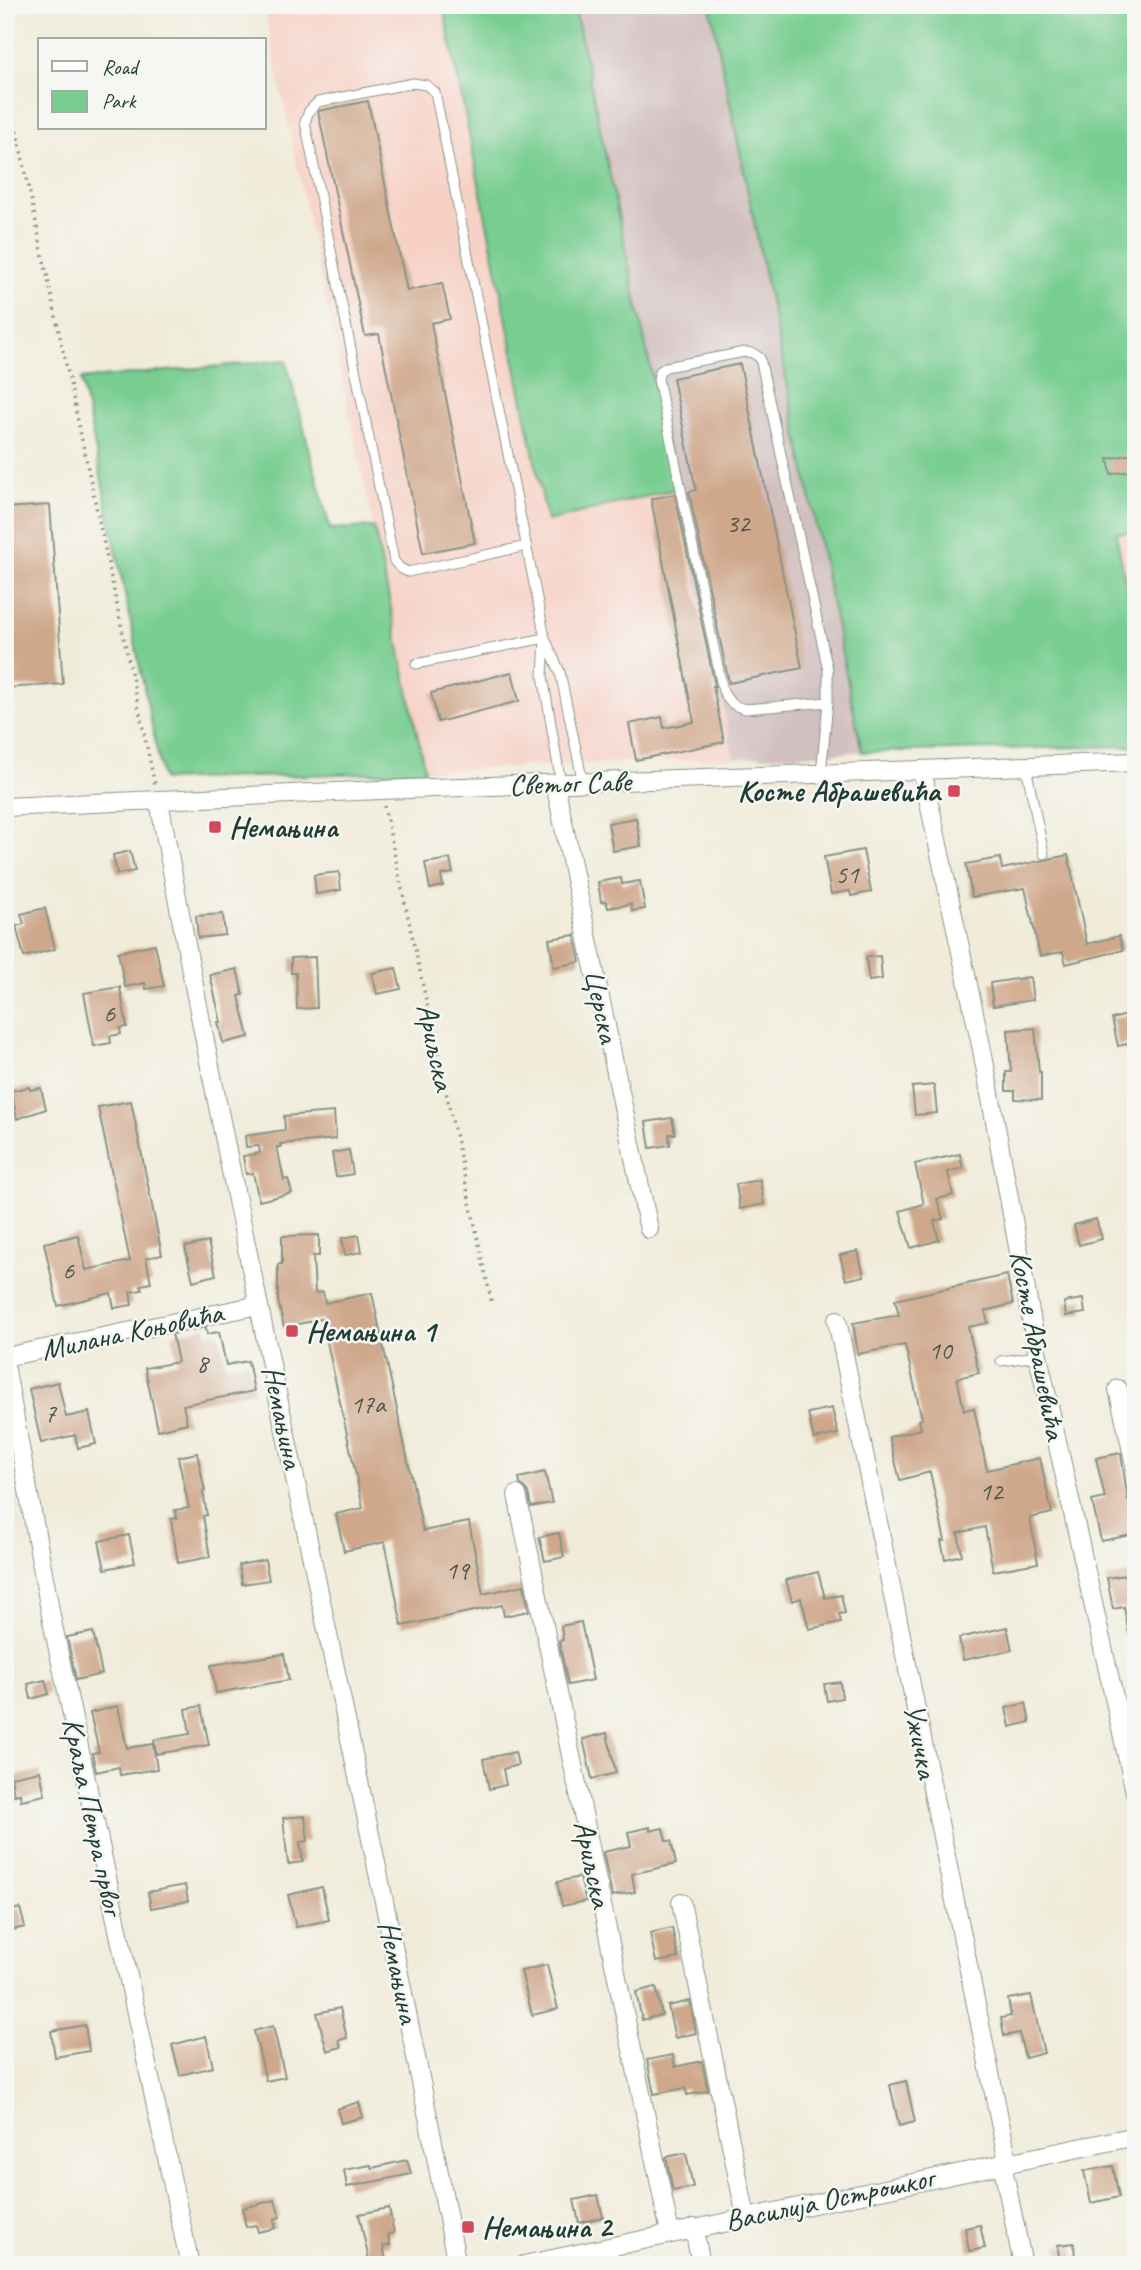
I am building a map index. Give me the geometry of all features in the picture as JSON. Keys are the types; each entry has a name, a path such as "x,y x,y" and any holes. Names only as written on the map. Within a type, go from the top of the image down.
{"street":[{"name":"Светог Саве","path":"5,807 380,790 1135,764"},
{"name":"Косте Абрашевића","path":"922,770 982,1050 1038,1356 1136,1796"},
{"name":"Церска","path":"558,784 649,1229"},
{"name":"Немањина","path":"159,801 194,992 314,1558 424,2091 457,2265"},
{"name":"Милана Коњовића","path":"5,1357 259,1305"},
{"name":"Ужичка","path":"836,1320 1005,2163 1023,2265"},
{"name":"Краља Петра првог","path":"5,1365 51,1621 190,2265"},
{"path":"1118,1389 1136,1469"},
{"name":"Ариљска","path":"517,1495 670,2233"},
{"path":"681,1902 746,2217"},
{"name":"Василија Острошког","path":"524,2265 1136,2136"},
{"path":"694,2228 701,2265"}],"lane":[{"path":"527,547 408,572 394,561 305,122 309,111 318,102 413,83 426,85 435,92 527,547 545,638 560,671 583,783"},
{"path":"821,774 828,702 828,670 760,358 754,353 746,352 666,367 660,371 657,379 723,691 734,706 746,709 828,702"},
{"path":"416,664 545,638"},
{"path":"545,638 543,676 558,784"},
{"path":"1026,766 1044,854"},
{"path":"1001,1362 1038,1356"}],"path":[{"path":"5,76 159,801"},
{"name":"Ариљска","path":"380,790 492,1304"}],"shaded area":[{"path":"263,5 443,5 547,521 676,489 734,758 425,771"},
{"path":"574,5 710,5 862,752 734,758"},
{"path":"1116,532 1136,532 1136,638"}],"green space":[{"path":"443,5 574,5 676,489 547,521"},
{"path":"710,5 1136,5 1136,532 1116,533 1136,638 1136,746 862,752"},
{"path":"286,360 330,529 374,527 425,771 163,780 81,379"}],"building":[{"path":"368,101 407,291 442,283 450,319 431,323 475,543 423,553 379,334 365,336 318,111"},
{"path":"740,364 802,668 729,683 689,492 696,490 673,378"},
{"path":"1136,453 1136,470 1111,474 1108,459"},
{"path":"675,494 724,742 636,760 629,724 662,717 664,728 694,722 651,499"},
{"path":"50,505 63,684 5,688 5,508"},
{"path":"512,672 519,701 438,722 431,693"},
{"path":"636,818 641,846 613,851 608,823"},
{"path":"863,850 871,892 851,896 850,891 831,894 824,857"},
{"path":"130,851 135,871 117,874 113,855"},
{"path":"1068,855 1087,944 1119,936 1123,950 1066,964 1063,952 1040,956 1025,888 972,897 966,864 1000,858 1002,869"},
{"path":"450,859 453,873 441,875 443,886 430,889 425,863"},
{"path":"339,872 341,890 316,894 314,875"},
{"path":"621,878 622,884 640,881 645,909 632,911 631,904 608,908 606,901 601,902 598,882"},
{"path":"45,908 55,949 24,957 16,926 24,924 21,914"},
{"path":"223,914 225,935 198,938 196,916"},
{"path":"575,935 580,962 554,967 549,939"},
{"path":"155,944 164,986 146,989 145,983 125,987 118,952"},
{"path":"880,956 882,979 869,981 866,957"},
{"path":"315,957 317,1008 297,1009 296,973 291,973 291,958"},
{"path":"396,968 401,989 377,994 372,973"},
{"path":"237,969 243,995 239,996 249,1037 223,1043 210,975"},
{"path":"1030,977 1033,1000 993,1006 990,983"},
{"path":"120,987 127,1027 120,1028 121,1034 110,1036 111,1043 94,1046 84,993"},
{"path":"1130,1014 1136,1042 1118,1046 1112,1019"},
{"path":"1035,1028 1041,1072 1041,1100 1015,1099 1015,1091 1006,1091 1006,1072 1011,1072 1008,1030"},
{"path":"934,1085 937,1113 915,1115 912,1087"},
{"path":"29,1087 30,1090 41,1088 46,1109 17,1119 11,1091"},
{"path":"131,1101 162,1255 146,1258 151,1283 141,1285 142,1290 130,1292 132,1305 114,1308 111,1293 58,1306 44,1243 78,1235 86,1270 130,1261 98,1107"},
{"path":"334,1112 336,1139 280,1144 281,1147 277,1147 284,1180 288,1179 292,1193 259,1201 253,1173 246,1174 243,1156 260,1153 259,1146 246,1147 245,1136 285,1130 284,1116"},
{"path":"672,1118 675,1134 669,1134 670,1145 650,1148 646,1122"},
{"path":"349,1150 353,1174 336,1177 332,1153"},
{"path":"960,1154 963,1168 948,1172 953,1195 937,1199 943,1219 934,1221 939,1240 911,1248 900,1211 924,1204 915,1164"},
{"path":"760,1180 764,1204 740,1209 736,1184"},
{"path":"1096,1219 1102,1239 1079,1245 1074,1225"},
{"path":"319,1235 319,1256 313,1256 315,1293 323,1292 325,1303 372,1293 423,1531 469,1522 483,1594 524,1585 529,1611 504,1616 502,1605 402,1626 385,1542 344,1551 336,1514 363,1508 322,1319 284,1327 278,1301 278,1264 282,1264 282,1236"},
{"path":"359,1235 362,1252 345,1255 342,1238"},
{"path":"208,1242 216,1275 193,1281 185,1247"},
{"path":"858,1251 864,1276 846,1280 840,1255"},
{"path":"1007,1275 1013,1304 985,1311 988,1323 968,1327 979,1373 957,1378 964,1410 974,1408 987,1470 1040,1458 1052,1513 1030,1518 1038,1563 993,1571 985,1527 958,1533 962,1555 945,1559 941,1541 945,1541 930,1472 900,1480 889,1437 921,1429 919,1420 922,1419 905,1345 858,1354 853,1323 899,1315 895,1300"},
{"path":"1083,1299 1085,1313 1066,1316 1064,1302"},
{"path":"206,1327 207,1334 219,1332 226,1365 248,1361 254,1391 183,1405 187,1423 158,1430 145,1368 178,1362 172,1334"},
{"path":"58,1382 66,1417 89,1412 96,1444 78,1448 75,1435 41,1443 29,1389"},
{"path":"832,1408 838,1434 814,1439 808,1413"},
{"path":"197,1453 205,1491 207,1515 203,1516 210,1557 178,1563 171,1519 177,1518 175,1510 189,1508 178,1457"},
{"path":"1121,1453 1128,1501 1136,1499 1136,1534 1101,1541 1092,1501 1105,1498 1096,1458"},
{"path":"545,1472 552,1503 531,1507 528,1492 520,1484 519,1478"},
{"path":"559,1533 564,1557 545,1561 539,1537"},
{"path":"129,1535 135,1563 105,1569 99,1541"},
{"path":"265,1560 269,1580 242,1584 239,1565"},
{"path":"818,1572 825,1598 841,1595 845,1613 839,1614 841,1622 809,1629 801,1598 792,1601 786,1580"},
{"path":"1136,1573 1136,1634 1129,1634 1124,1607 1113,1609 1107,1578"},
{"path":"581,1622 593,1680 568,1685 559,1641 563,1640 561,1626"},
{"path":"1007,1627 1012,1650 963,1660 959,1638"},
{"path":"93,1632 102,1674 76,1680 67,1637"},
{"path":"284,1654 289,1680 216,1693 211,1665"},
{"path":"45,1680 49,1694 31,1699 28,1684"},
{"path":"840,1682 842,1698 827,1701 824,1684"},
{"path":"1026,1703 1030,1722 1010,1727 1006,1708"},
{"path":"118,1706 127,1748 153,1744 157,1769 120,1775 119,1767 96,1772 92,1753 99,1752 90,1713"},
{"path":"201,1706 209,1745 156,1754 154,1740 190,1734 186,1709"},
{"path":"607,1733 616,1773 592,1779 583,1739"},
{"path":"515,1752 518,1765 503,1769 506,1785 489,1789 483,1759"},
{"path":"40,1771 45,1795 21,1800 20,1794 14,1795 11,1777"},
{"path":"305,1816 308,1841 300,1842 303,1862 288,1864 283,1818"},
{"path":"650,1827 650,1831 663,1828 666,1841 671,1841 676,1864 632,1874 635,1892 612,1896 603,1852 631,1846 628,1832"},
{"path":"580,1877 586,1901 562,1906 557,1882"},
{"path":"185,1885 188,1901 151,1908 148,1892"},
{"path":"322,1887 329,1920 296,1927 288,1895"},
{"path":"20,1908 25,1927 8,1931 5,1912"},
{"path":"672,1928 678,1958 656,1962 650,1933"},
{"path":"547,1965 558,2009 532,2015 521,1971"},
{"path":"656,1987 662,2015 642,2020 636,1992"},
{"path":"1031,1995 1044,2053 1025,2058 1019,2033 1004,2036 1001,2018 1011,2016 1008,1999"},
{"path":"690,2001 696,2033 675,2038 668,2006"},
{"path":"340,2008 347,2038 339,2040 341,2047 327,2051 317,2013"},
{"path":"85,2025 89,2051 55,2057 51,2031"},
{"path":"273,2026 285,2077 266,2081 254,2031"},
{"path":"206,2036 213,2067 180,2075 172,2045"},
{"path":"673,2055 675,2067 702,2061 708,2091 687,2095 686,2088 654,2094 647,2060"},
{"path":"906,2081 915,2122 899,2126 890,2085"},
{"path":"359,2102 363,2117 341,2123 337,2109"},
{"path":"686,2153 693,2187 673,2191 666,2157"},
{"path":"407,2160 411,2174 347,2187 344,2170 371,2165 372,2168"},
{"path":"1113,2166 1119,2197 1091,2203 1084,2171"},
{"path":"598,2195 603,2217 579,2223 574,2200"},
{"path":"275,2200 280,2217 274,2219 276,2228 258,2232 256,2225 246,2227 242,2208"},
{"path":"389,2208 394,2233 388,2234 390,2245 383,2246 387,2265 370,2265 359,2214"},
{"path":"980,2225 985,2248 969,2251 965,2228"},
{"path":"1074,2243 1075,2259 1059,2260 1058,2245"}],"place":[{"name":"Косте Абрашевића","path":"954,791"},
{"name":"Немањина","path":"215,827"},
{"name":"Немањина 1","path":"292,1331"},
{"name":"Немањина 2","path":"468,2227"}]}
